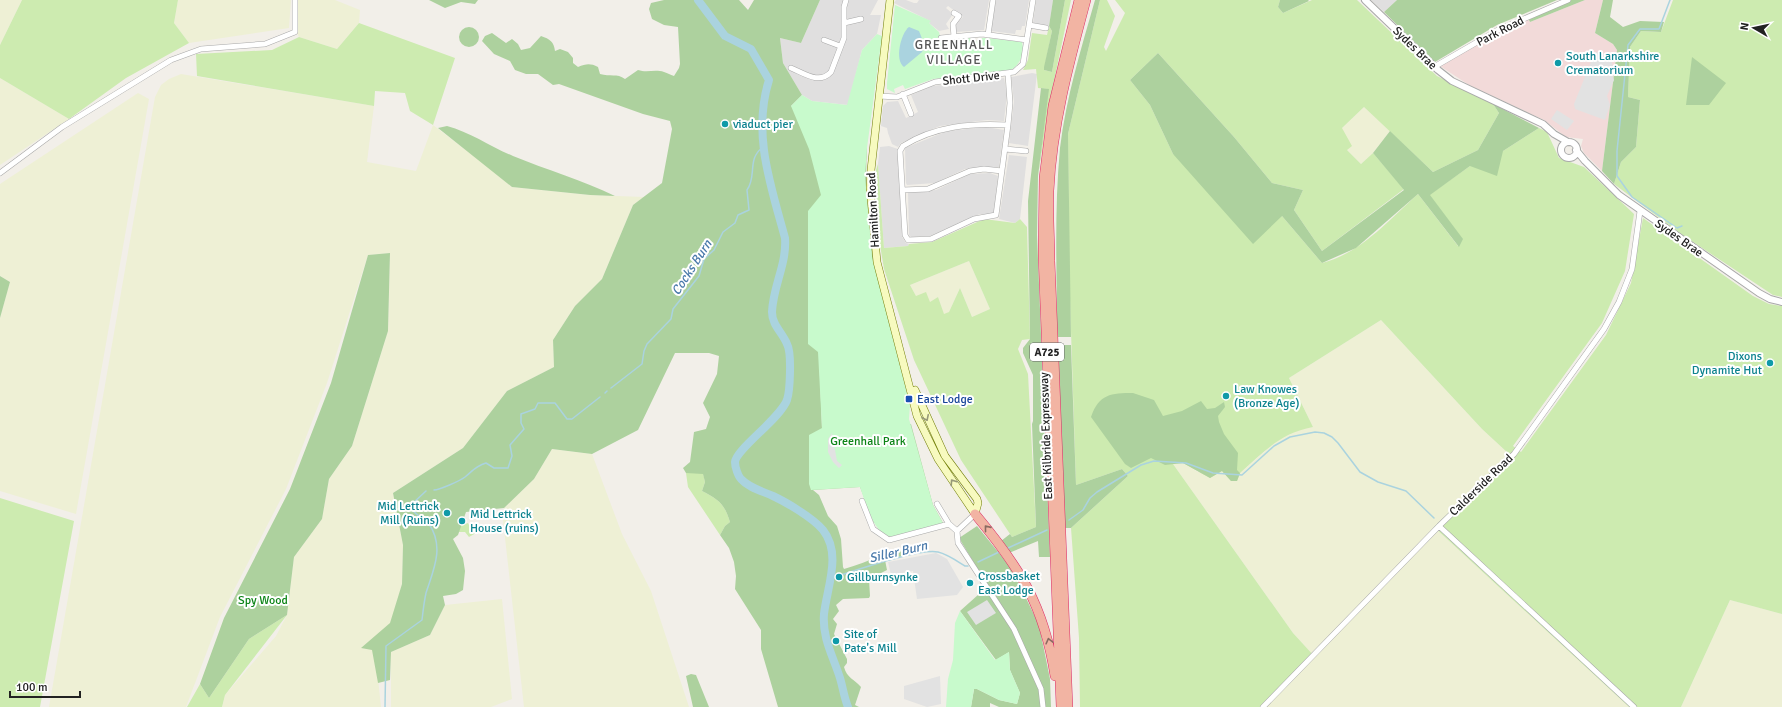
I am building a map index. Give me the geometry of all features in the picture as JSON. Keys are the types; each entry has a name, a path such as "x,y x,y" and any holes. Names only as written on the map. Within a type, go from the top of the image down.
{"highway":[{"name":"A725","path":"1066,49 1075,0"},
{"name":"East Kilbride Expressway","path":"1061,707 1043,222 1044,178 1047,142 1053,106 1079,0"},
{"name":"East Kilbride Expressway","path":"1068,707 1050,261 1050,191 1060,107 1086,0"},
{"name":"A725","path":"1082,15 1090,0"},
{"path":"975,514 1004,550 1021,576 1039,611 1049,641 1061,707"}],"main road":[{"name":"Hamilton Road","path":"890,0 872,153 870,188 877,262 917,416 938,459 975,514"},
{"name":"Hamilton Road","path":"906,369 945,456 977,498 978,503 975,514"}],"street":[{"path":"0,173 62,127 171,60 201,49 265,44 295,32 295,0"},
{"path":"791,68 796,73 818,79 827,76 831,72 845,29 844,7 846,0"},
{"path":"988,35 993,0"},
{"name":"Shott Drive","path":"879,96 897,97 935,82 1008,74 1020,68 1023,64 1033,0"},
{"name":"Sydes Brae","path":"1365,0 1434,67 1452,81 1543,124 1554,134 1568,142"},
{"name":"Park Road","path":"1434,67 1498,30 1568,0"},
{"path":"954,13 959,16 953,24 954,36"},
{"path":"844,22 858,22"},
{"path":"1029,25 1046,28"},
{"path":"942,38 954,36 988,35 1027,40"},
{"path":"830,42 831,36"},
{"path":"824,40 840,46"},
{"path":"1008,74 1010,94 1008,125 996,215 974,220 931,239 910,241 906,238 900,151 903,146 940,128 984,124 1008,125"},
{"path":"903,94 911,114"},
{"path":"1554,134 1564,155 1585,162"},
{"path":"1561,151 1562,146 1568,142 1574,144 1576,150 1573,155 1568,157"},
{"path":"1005,149 1026,151"},
{"name":"Sydes Brae","path":"1576,150 1585,162 1619,195 1640,211 1759,293 1770,299 1782,302"},
{"path":"903,190 928,189 970,171 984,169 1002,171"},
{"name":"Calderside Road","path":"1634,707 1439,526 1514,454 1604,329 1619,302 1632,269 1640,211"},
{"path":"862,501 873,529 889,540 949,524"},
{"path":"937,504 949,524 957,531 958,543 1014,629 1041,689 1043,707"},
{"path":"957,531 975,514"},
{"path":"1263,707 1439,526"}],"shaded area":[{"path":"820,0 878,0 870,15 881,15 877,34 862,50 848,105 812,101 802,95 783,63 780,38 801,43"},
{"path":"896,0 906,0 917,3 919,0 989,0 984,30 956,32 955,24 963,17 948,6 946,8 953,14 946,24 949,29 939,31 929,23 930,21 894,3"},
{"path":"996,0 1029,0 1025,26 1022,26 1021,30 1016,30 1015,34 991,31"},
{"path":"1036,0 1053,0 1049,26 1033,23"},
{"path":"1371,0 1397,0 1384,12"},
{"name":"South Lanarkshire Crematorium","path":"1585,0 1603,0 1595,33 1613,44 1617,50 1602,171 1584,153 1581,146 1583,139 1566,137 1544,120 1469,85 1440,66 1497,33 1528,18 1530,22"},
{"path":"1595,52 1606,54 1611,59 1613,67 1612,74 1614,80 1607,96 1610,105 1605,120 1575,109 1574,104"},
{"path":"1032,73 1037,74 1028,146 1009,143 1014,101 1011,77"},
{"path":"1004,78 1007,94 1004,121 987,120 940,126 901,143 898,147 892,144 887,128 881,126 883,106 887,102 898,101 906,118 918,112 911,95 932,86"},
{"path":"1557,110 1574,121 1567,130 1551,119"},
{"path":"986,127 1004,130 999,167 965,169 935,183 907,185 905,148 947,131"},
{"path":"889,146 898,149 902,237 906,243 909,244 908,246 884,248 878,164 880,147"},
{"path":"1009,155 1027,157 1020,219 1015,223 999,219"},
{"path":"990,173 998,176 994,212 992,214 980,214 930,236 911,237 909,235 908,192 936,190 970,174"},
{"path":"832,433 837,461 842,465 839,468 833,462 828,452 828,439"},
{"path":"936,553 947,559 963,587 957,595 917,599 913,571 891,575 888,562"},
{"path":"987,600 996,613 976,625 967,612"},
{"path":"940,676 941,704 927,707 904,699 904,686"}],"green space":[{"path":"0,0 22,0 0,45"},
{"path":"22,0 178,0 174,23 189,43 126,78 69,119 0,78 0,45"},
{"path":"178,0 291,0 289,28 189,43 174,23"},
{"path":"297,0 335,0 360,10 359,23 337,49 299,37 297,33"},
{"path":"429,0 478,0 475,4 461,2 445,8"},
{"path":"664,0 739,0 748,10 754,0 820,0 801,43 780,38 783,63 802,95 791,106 867,148 866,184 868,220 873,256 881,292 819,352 822,429 911,424 933,505 943,523 874,523 860,487 813,490 819,495 828,516 837,526 841,539 844,569 909,547 919,545 919,548 927,548 928,551 885,560 887,570 869,579 869,598 843,599 836,605 839,611 833,619 837,624 834,634 847,659 847,663 844,667 845,671 861,687 855,705 859,707 778,707 761,649 761,630 735,589 736,576 734,562 729,548 720,535 725,526 730,522 728,516 720,503 702,491 705,482 703,474 686,473 683,468 690,462 694,432 706,429 710,417 703,403 717,374 719,356 709,353 675,353 638,430 592,454 552,449 534,479 504,508 466,512 458,535 453,539 463,558 465,571 463,590 456,594 443,596 445,605 430,635 391,652 390,680 378,683 372,650 361,648 390,623 402,584 403,545 393,493 463,448 507,391 554,367 553,340 575,306 602,279 633,205 662,183 672,129 670,121 643,114 559,84 553,85 538,74 526,74 515,70 510,61 494,54 482,41 485,36 492,33 506,43 512,39 518,44 521,50 530,48 541,36 551,41 554,45 555,51 560,49 568,52 573,58 573,63 578,67 590,64 598,67 600,74 619,76 625,79 638,70 661,71 674,76 680,64 678,27 664,25 652,19 649,9 651,3"},
{"path":"1053,0 1065,0 1052,72 1044,70 1044,67 1052,31 1049,26"},
{"path":"1065,0 1071,0 1049,105 1038,176 1048,89 1038,88 1036,69 1023,70 1028,60 1032,33 1047,35 1049,26 1052,31 1044,70 1052,72"},
{"path":"1095,0 1100,0 1068,134 1071,337 1057,337 1056,219 1060,148 1070,92"},
{"path":"1100,0 1107,0 1115,16 1104,47 1106,51 1125,13 1115,0 1280,0 1278,7 1283,13 1312,0 1357,0 1437,76 1493,104 1499,113 1478,150 1433,172 1364,107 1342,128 1352,146 1347,150 1361,164 1373,153 1404,189 1322,251 1294,210 1303,190 1272,183 1234,137 1158,53 1130,80 1150,105 1173,154 1282,216 1322,263 1349,252 1362,244 1418,194 1458,246 1462,239 1429,195 1470,166 1503,151 1539,128 1547,132 1559,158 1584,167 1634,214 1625,271 1602,323 1513,446 1521,452 1606,335 1631,283 1643,218 1753,296 1769,304 1782,306 1782,614 1730,600 1681,707 1629,707 1434,527 1509,454 1482,429 1381,320 1289,378 1313,427 1291,434 1273,444 1240,473 1237,481 1231,481 1222,471 1210,478 1183,463 1173,464 1293,633 1315,657 1266,707 1080,707 1079,638 1071,528 1128,476 1122,469 1076,485 1069,269 1068,134"},
{"path":"1280,0 1309,1 1283,13 1278,7"},
{"path":"1397,0 1557,0 1497,25 1435,62 1384,12"},
{"path":"1570,0 1585,0 1530,22 1528,18"},
{"path":"1603,0 1613,0 1610,17 1623,27 1640,21 1664,22 1661,32 1641,31 1630,47 1628,97 1640,100 1636,147 1621,162 1614,184 1602,171 1617,50 1613,44 1595,33"},
{"path":"1673,0 1782,0 1782,297 1773,295 1681,234 1614,184 1621,162 1636,147 1640,100 1628,97 1630,47 1641,31 1661,32"},
{"path":"895,5 931,21 929,23 939,32 941,41 970,38 971,42 981,41 982,38 987,38 1022,42 1023,51 1021,59 1013,69 1009,71 933,79 905,89 903,85 894,89 895,93 887,89 887,83"},
{"path":"359,23 455,58 433,125 410,111 405,93 375,91 374,106 197,76 196,54 272,50 299,37 337,49"},
{"path":"469,27 476,30 479,37 476,44 469,47 462,44 459,37 462,30"},
{"name":"Greenhall Park","path":"877,34 882,36 867,148 865,176 872,256 910,405 909,419 933,505 943,523 896,537 886,535 880,531 871,517 860,487 811,490 809,484 809,435 822,428 818,352 808,344 808,211 821,195 809,149 791,106 802,95 812,101 847,105 862,50"},
{"path":"1158,53 1234,137 1272,183 1303,190 1294,210 1322,251 1404,190 1373,153 1390,131 1433,172 1478,150 1499,113 1493,104 1539,128 1503,151 1497,176 1470,166 1430,195 1463,239 1459,247 1418,194 1356,248 1322,263 1282,216 1253,244 1173,154 1150,105 1130,80"},
{"path":"1692,57 1726,83 1709,105 1686,105"},
{"path":"181,74 374,106 367,162 416,171 433,125 512,187 590,195 644,197 633,205 602,279 575,306 553,340 554,367 507,391 463,448 393,493 403,545 402,584 391,623 362,648 375,650 381,707 222,707 225,695 276,636 287,615 294,557 322,519 329,479 352,446 388,331 390,253 368,255 327,383 286,489 220,617 186,707 49,707 155,97 161,85 169,79"},
{"path":"0,78 69,119 0,165"},
{"path":"1041,88 1049,89 1038,176 1037,235 1050,557 1039,557 1038,541 1009,553 1001,541 1010,534 1012,537 1036,527 1032,424 1033,375 1023,353 1023,348 1030,339 1028,201"},
{"path":"138,93 149,99 76,514 0,491 0,318 10,282 0,276 0,184"},
{"path":"1364,107 1390,131 1373,153 1361,164 1347,150 1342,128"},
{"path":"447,126 464,132 513,156 615,196 512,187 438,128"},
{"path":"878,164 884,248 932,242 984,219 1015,223 1020,219 1027,227 1030,339 1022,340 1018,349 1028,374 1036,527 1012,537 961,460 914,360 884,269 879,239 874,176","holes":["969,261 990,309 972,317 960,288 949,312 944,314 938,297 930,302 926,292 916,296 910,285"]},
{"name":"Spy Wood","path":"390,253 388,331 352,446 329,479 322,519 294,557 287,615 249,639 209,698 200,684 224,618 290,489 331,383 368,255"},
{"path":"969,261 990,309 972,317 960,288 949,312 944,315 938,297 930,303 916,296 910,285"},
{"path":"0,276 10,282 0,318"},
{"path":"1381,320 1482,429 1509,454 1434,527 1629,707 1266,707 1315,657 1293,633 1173,464 1183,463 1198,472 1222,471 1231,481 1280,438 1301,429 1313,427 1289,378"},
{"path":"1057,345 1071,345 1076,485 1122,469 1128,476 1071,528 1064,528"},
{"path":"1133,393 1154,400 1163,416 1182,411 1201,401 1207,409 1215,408 1224,402 1225,407 1218,416 1224,434 1238,453 1237,470 1240,473 1237,481 1231,481 1222,471 1210,478 1183,463 1165,465 1151,458 1131,468 1125,464 1091,417 1094,409 1102,399 1107,396"},
{"path":"552,449 592,454 622,534 651,591 689,707 524,707 503,520 504,508 534,479"},
{"path":"686,473 703,473 705,482 702,491 713,497 723,506 730,522 725,526 720,535 688,487"},
{"path":"0,498 74,521 40,707 0,707"},
{"path":"468,523 469,525 473,523 476,533 469,537 465,532 452,532 449,530"},
{"path":"977,526 1012,569 1039,625 1050,679 1051,707 999,707 990,703 990,707 971,707 974,689 977,689 999,700 1017,704 1020,693 1010,670 1009,652 996,660 960,611 988,586 959,538"},
{"path":"502,599 512,699 491,707 391,707 391,652 430,635 445,605"},
{"path":"1730,600 1782,614 1782,707 1681,707"},
{"path":"960,611 995,660 1009,652 1010,670 1020,693 1017,704 999,700 977,689 974,689 971,707 946,707 948,679 953,660 955,623"},
{"path":"287,615 225,695 222,707 187,707 200,684 209,698 249,639"},
{"path":"691,674 696,675 709,707 693,707 686,676"}],"water":[{"path":"909,27 919,31 925,46 922,52 904,67 899,59 899,53 901,40"}],"waterway":[{"path":"698,0 725,36 751,49 769,80 764,100 762,120 765,160 785,238 784,257 773,302 772,317 789,349 790,381 787,400 783,408 776,416 737,456 735,462 739,476 744,482 792,506 819,525 829,539 832,549 832,571 824,614 824,623 826,639 840,678 848,707"},
{"path":"1670,0 1659,29 1640,29 1628,45 1617,151 1617,176 1632,197 1677,228 1682,226"},
{"name":"Cocks Burn","path":"611,388 642,364 644,351 647,344 671,319 673,309 699,276 704,259 714,250 723,232 735,223 738,215 749,210 747,190 750,185 755,157 757,152 762,148"},
{"name":"Cocks Burn","path":"434,490 459,481 482,464 486,463 494,468 508,468 512,456 510,445 524,429 521,423 521,414 535,409 538,403 555,403 567,419 572,419 600,397"},
{"name":"Siller Burn","path":"1069,520 1083,510 1090,498 1097,492 1141,465 1154,461 1186,463 1213,473 1242,475 1274,446 1290,437 1315,432 1324,433 1332,437 1360,472 1378,482 1406,491 1434,518"},
{"name":"Cocks Burn","path":"385,707 386,646 422,620 426,593 436,559 437,550 434,533 428,522 416,514 411,508 412,504 426,491"},
{"name":"Siller Burn","path":"1008,548 1047,530"},
{"name":"Siller Burn","path":"831,578 901,557 929,552 941,553 965,566 968,566"},
{"name":"Siller Burn","path":"978,562 999,552"}],"place":[{"name":"South Lanarkshire Crematorium","path":"1558,63"},
{"name":"viaduct pier","path":"725,124"},
{"name":"Dixons Dynamite Hut","path":"1770,363"},
{"name":"Law Knowes (Bronze Age)","path":"1226,396"},
{"name":"East Lodge","path":"909,399"},
{"name":"Mid Lettrick Mill (Ruins)","path":"447,513"},
{"name":"Mid Lettrick House (ruins)","path":"462,521"},
{"name":"Gillburnsynke","path":"839,577"},
{"name":"Crossbasket East Lodge","path":"970,583"},
{"name":"Site of Pate's Mill","path":"836,641"}],"district":[{"name":"GREENHALL VILLAGE","path":"954,52"}]}
